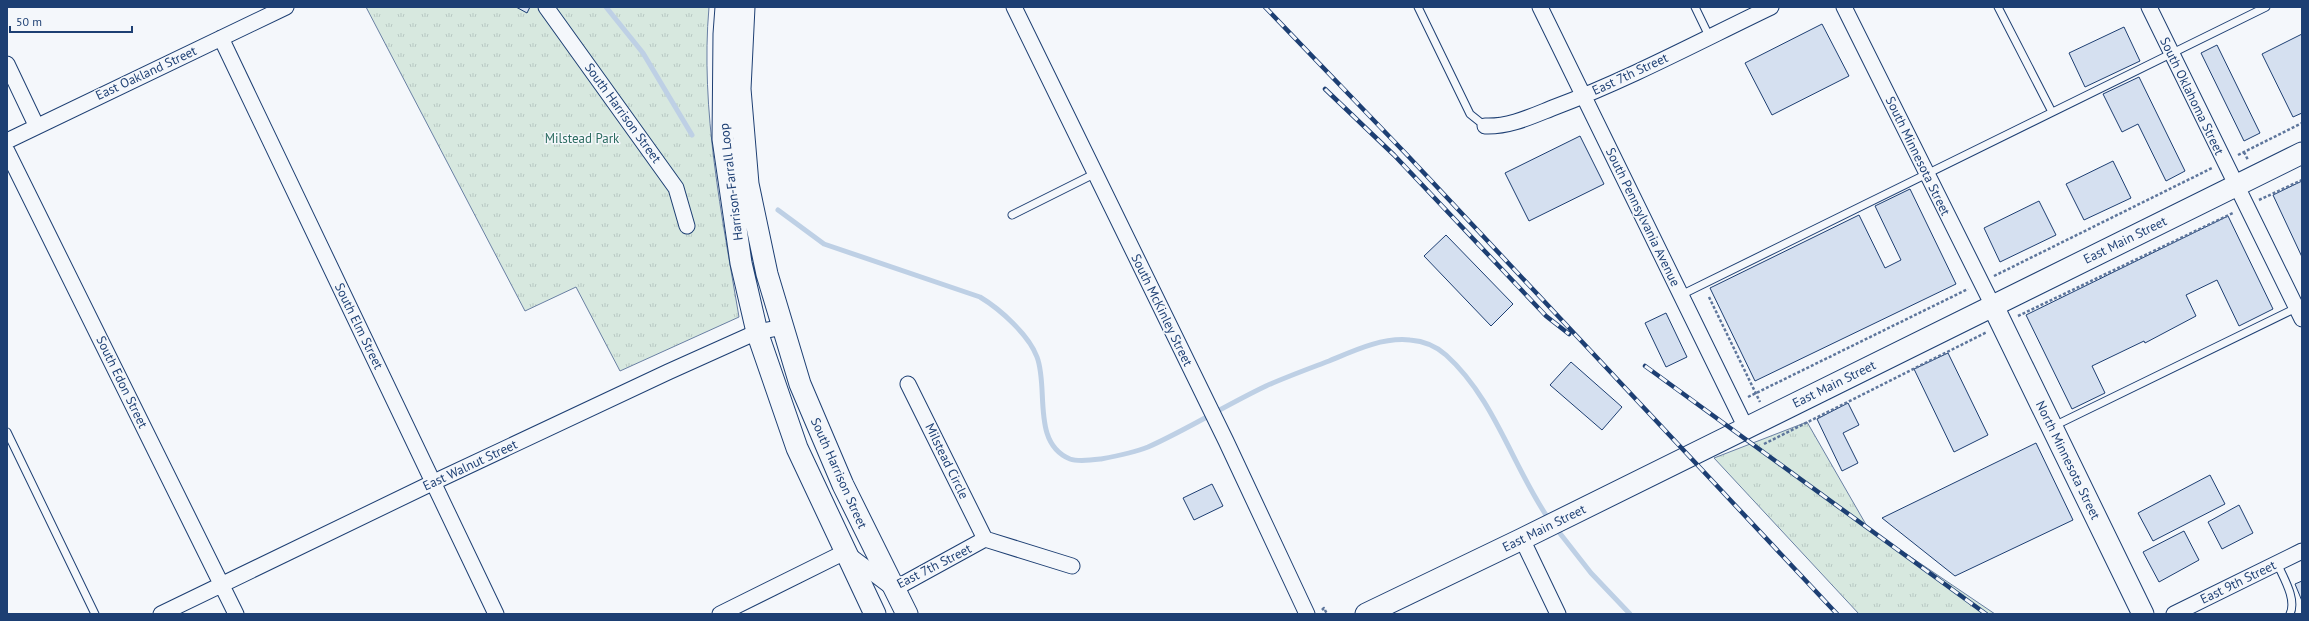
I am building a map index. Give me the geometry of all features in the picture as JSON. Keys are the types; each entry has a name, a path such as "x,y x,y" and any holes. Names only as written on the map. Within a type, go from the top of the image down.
{"street":[{"name":"East Oakland Street","path":"7,141 36,125 286,7"},
{"name":"South Harrison Street","path":"546,7 676,188 687,226"},
{"name":"Harrison-Farrall Loop","path":"726,7 724,34 723,139 742,263 757,332"},
{"name":"Harrison-Farrall Loop","path":"744,7 740,89 748,184 766,274 783,327"},
{"name":"South McKinley Street","path":"1014,7 1226,441 1307,614"},
{"name":"South Pennsylvania Avenue","path":"1540,7 1746,428"},
{"name":"East 7th Street","path":"1485,126 1499,127 1520,121 1584,96 1771,7"},
{"name":"South Minnesota Street","path":"1844,7 1993,306"},
{"name":"South Oklahoma Street","path":"2149,7 2235,186 2299,313"},
{"name":"South Elm Street","path":"221,38 496,614"},
{"path":"7,64 36,125"},
{"name":"South Edon Street","path":"7,151 223,585 236,614"},
{"name":"East Main Street","path":"1366,614 2302,153"},
{"name":"North Minnesota Street","path":"1993,306 2143,614"},
{"name":"South Harrison Street","path":"783,327 800,384 843,485 907,614"},
{"name":"East Walnut Street","path":"161,614 434,482 757,332 783,327"},
{"name":"South Harrison Street","path":"757,332 797,448 875,614"},
{"name":"Milstead Circle","path":"908,384 985,539"},
{"path":"1525,537 1558,614"},
{"name":"East 7th Street","path":"845,552 894,589 985,539 1072,566"},
{"name":"East 9th Street","path":"2174,614 2302,551"},
{"path":"720,614 845,552"}],"lane":[{"path":"1418,7 1470,114 1485,126"},
{"path":"1695,7 1709,36"},
{"path":"1998,7 2052,112"},
{"path":"1681,295 2266,7"},
{"path":"1012,214 1096,173"},
{"path":"2052,427 2299,313"},
{"path":"7,432 95,614"},
{"path":"2277,563 2290,594 2293,609 2290,614"}],"path":[{"path":"1734,404 2224,163 2302,123"},
{"path":"1764,444 1777,436 2002,324 2302,180"},
{"path":"1708,297 1777,436"}],"green space":[{"name":"Milstead Park","path":"366,7 709,7 707,46 710,124 714,163 739,317 620,371 576,287 525,311"},
{"path":"1807,422 1868,528 1995,614 1859,614 1714,458"}],"building":[{"path":"516,7 530,7 527,13"},
{"path":"1822,24 1849,76 1772,115 1745,63"},
{"path":"2124,27 2140,61 2085,87 2069,53"},
{"path":"2302,34 2302,113 2293,117 2262,54"},
{"path":"2217,45 2260,133 2244,141 2201,53"},
{"path":"2139,77 2185,171 2166,181 2138,124 2122,132 2103,94"},
{"path":"1580,136 1604,184 1529,221 1505,173"},
{"path":"2113,161 2131,198 2084,220 2066,184"},
{"path":"2302,181 2302,257 2273,195"},
{"path":"1910,189 1956,284 1755,381 1710,288 1859,215 1885,268 1901,260 1875,206"},
{"path":"2039,201 2056,235 2000,262 1984,228"},
{"path":"2228,216 2273,309 2239,326 2217,280 2186,295 2196,316 2145,343 2144,341 2092,366 2105,393 2072,409 2026,315"},
{"path":"1446,235 1513,304 1491,326 1424,256"},
{"path":"1666,313 1687,357 1666,367 1645,323"},
{"path":"1948,353 1988,435 1954,452 1914,369"},
{"path":"1571,362 1622,407 1602,430 1550,385"},
{"path":"1848,403 1859,425 1843,433 1858,463 1842,471 1817,419"},
{"path":"2036,443 2073,520 1955,576 1882,518"},
{"path":"2210,475 2225,504 2153,541 2138,513"},
{"path":"1212,484 1223,506 1194,520 1183,498"},
{"path":"2239,505 2253,533 2222,549 2208,522"},
{"path":"2184,531 2199,560 2159,582 2143,552"},
{"path":"2302,581 2302,601 2295,584"}],"waterway":[{"path":"606,7 643,53 692,135"},
{"path":"778,210 824,244 980,297 1005,315 1028,340 1037,357 1042,384 1043,414 1050,441 1058,451 1070,459 1081,461 1101,459 1148,447 1178,433 1251,393 1289,376 1358,349 1378,343 1399,340 1415,341 1429,344 1446,355 1478,392 1491,413 1525,479 1550,521"},
{"path":"1555,527 1591,573 1630,614"}],"railway":[{"path":"1265,7 1409,157 1837,614"},
{"path":"1325,89 1394,155 1546,316 1569,334"},
{"path":"1645,366 1986,614"}]}
